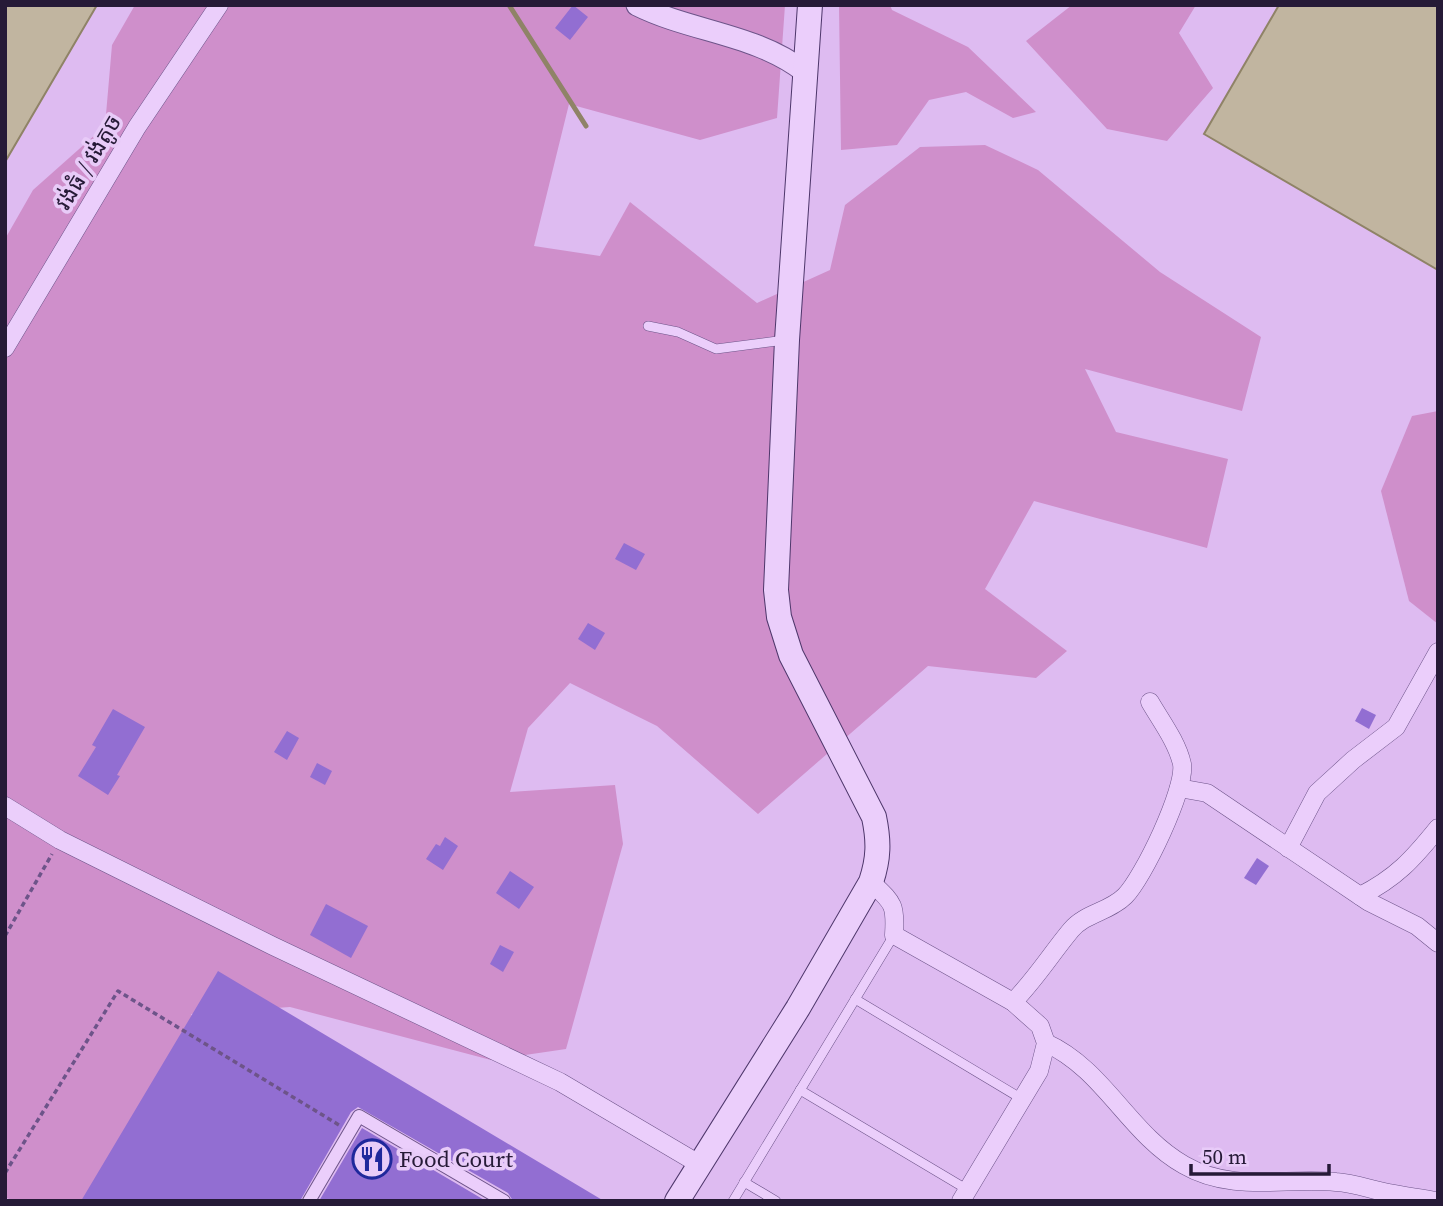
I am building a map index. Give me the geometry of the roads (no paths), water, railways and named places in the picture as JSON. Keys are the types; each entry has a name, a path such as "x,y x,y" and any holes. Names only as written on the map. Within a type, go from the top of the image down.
{"main road":[{"path":"677,1201 799,1008 871,882 880,843 874,817 791,655 779,617 776,590 787,340 810,5"}],"street":[{"name":"វង់ធំ / វង់តូច","path":"5,348 137,127 219,5"},
{"path":"637,5 663,18 773,51 805,72"},
{"path":"1288,848 1317,793 1353,760 1396,727 1438,652"},
{"path":"1013,1002 1035,979 1072,929 1088,916 1109,908 1125,896 1142,871 1179,788 1182,766 1174,744 1150,702"},
{"path":"1179,788 1207,793 1369,902 1418,926 1438,943"},
{"path":"8,815 273,946 560,1082 699,1164"},
{"path":"1360,895 1385,884 1418,854 1438,828"},
{"path":"871,882 888,899 895,911 894,935 1013,1002 1040,1026 1045,1043 1039,1071 965,1195"},
{"path":"1045,1043 1062,1050 1087,1070 1160,1149 1208,1177 1244,1183 1337,1182 1390,1197 1436,1201"},
{"path":"310,1201 359,1116 503,1201"}],"lane":[{"path":"648,326 678,332 716,349 787,340"},
{"path":"733,1201 894,935"},
{"path":"855,999 1022,1099"},
{"path":"800,1090 965,1195"},
{"path":"744,1182 776,1201"}],"waterway":[{"path":"509,5 586,126"}],"place":[{"name":"Food Court","path":"372,1159"}]}
